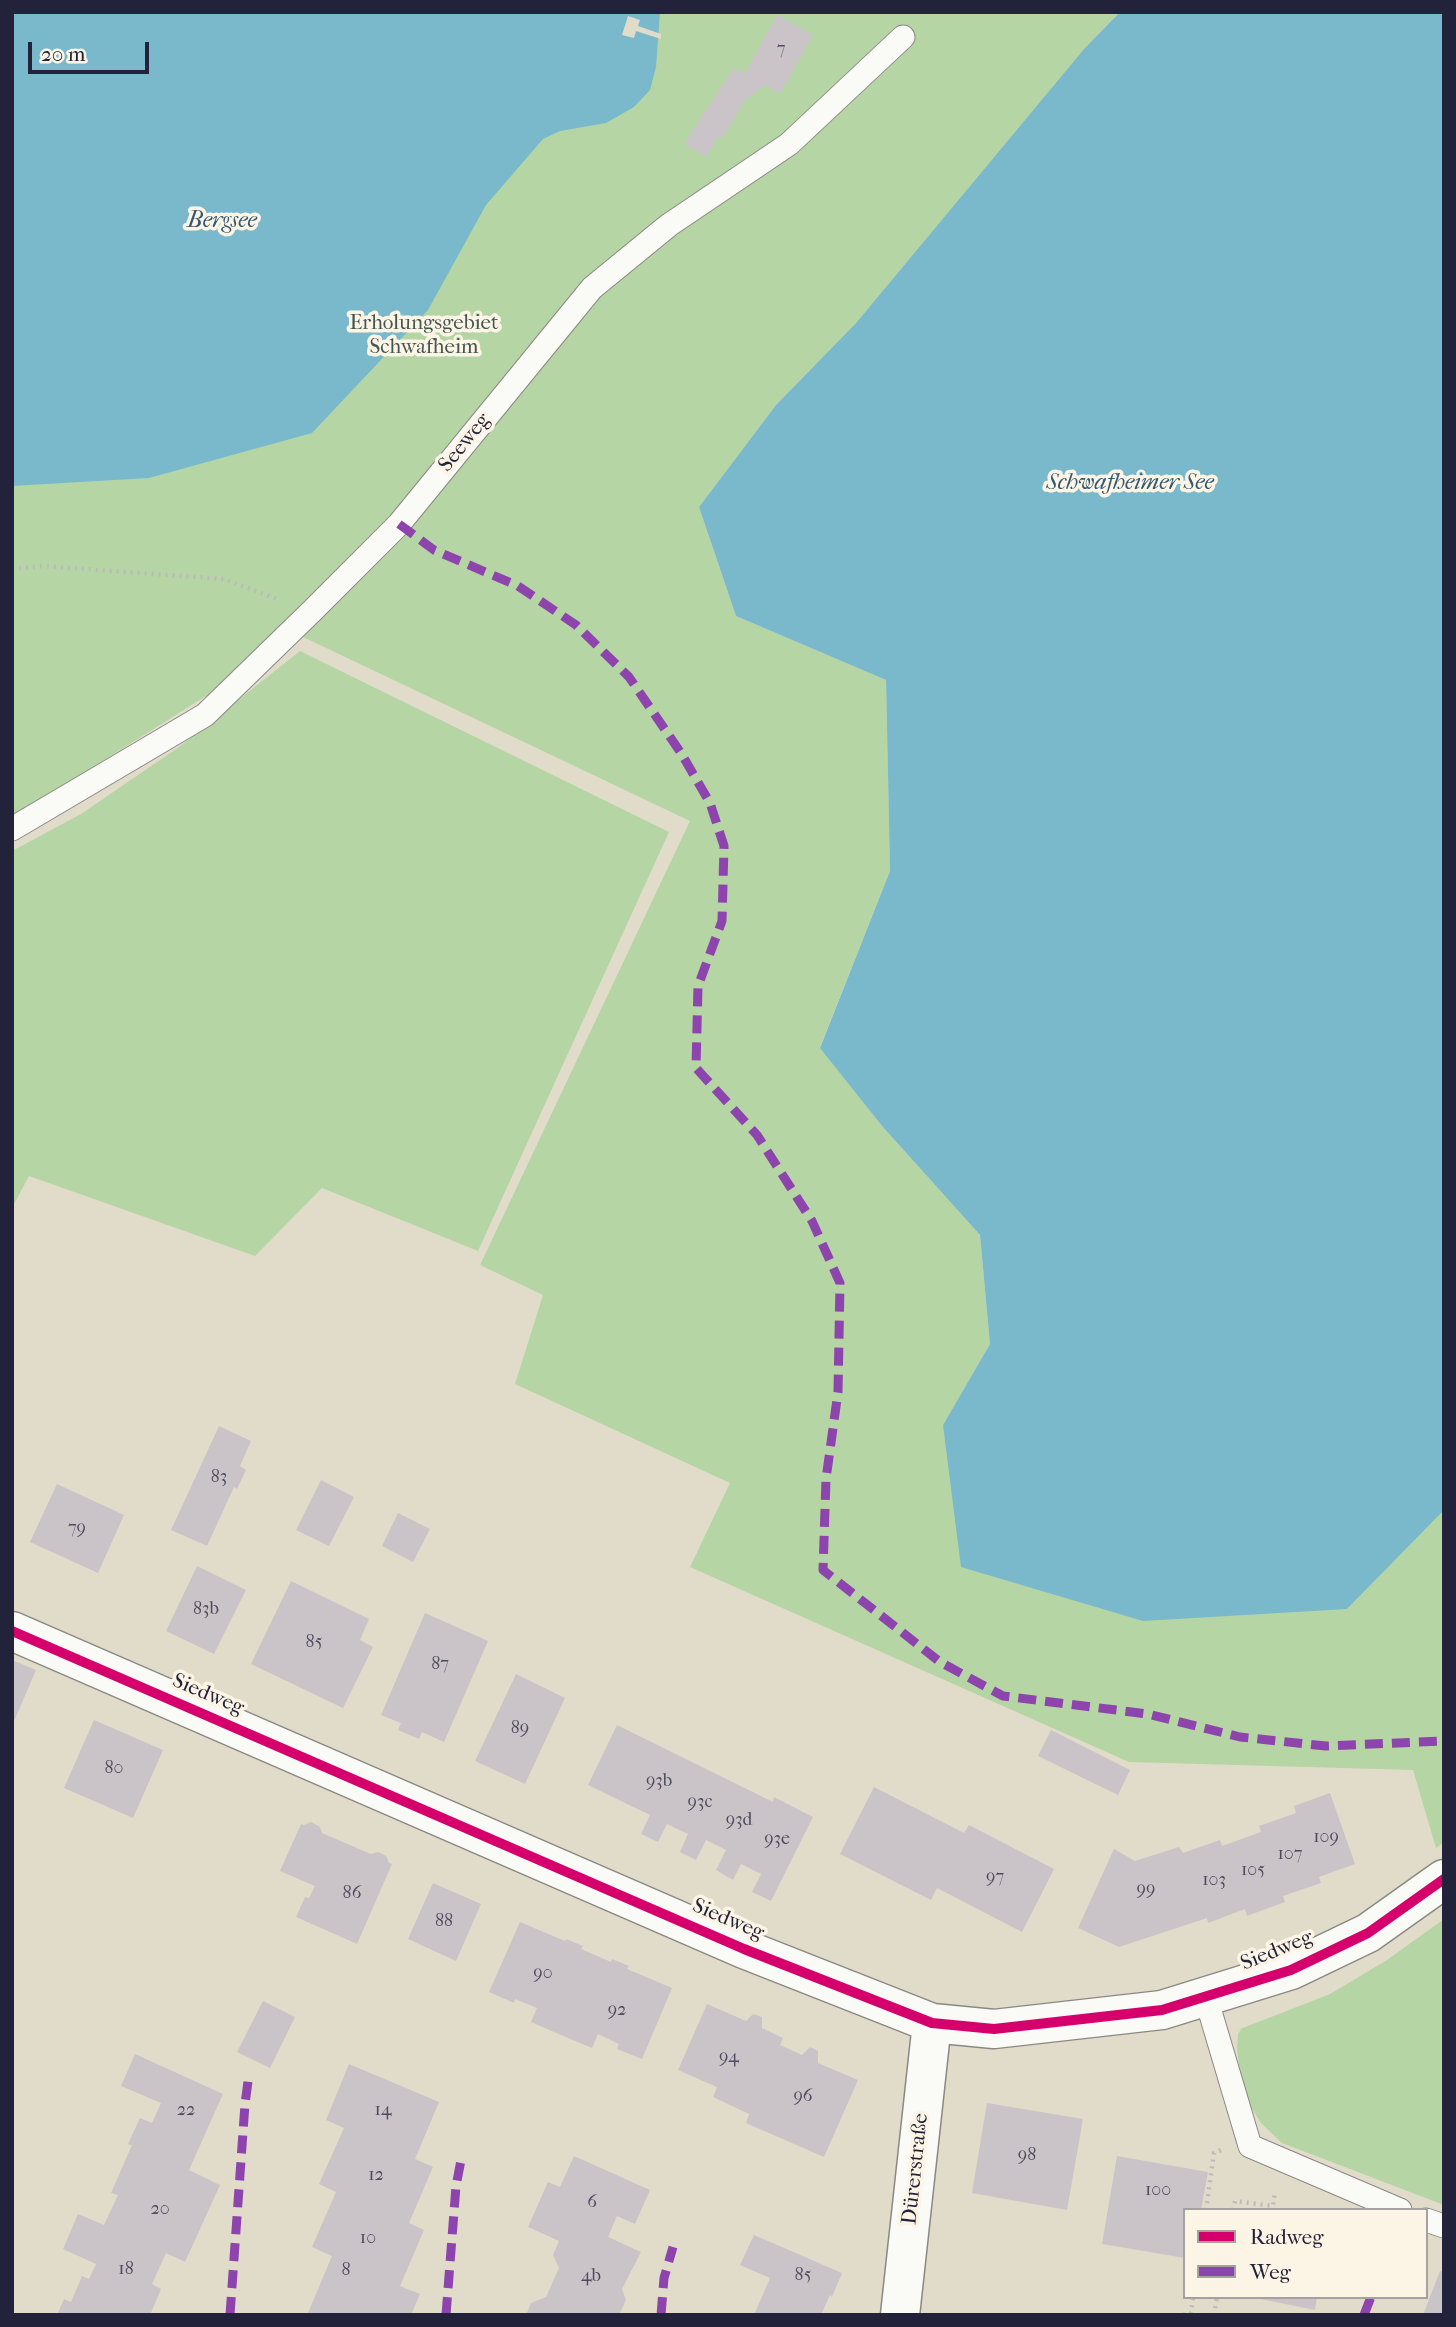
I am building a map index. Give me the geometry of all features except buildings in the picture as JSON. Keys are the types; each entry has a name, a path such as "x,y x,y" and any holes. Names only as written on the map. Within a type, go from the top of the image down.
{"street":[{"name":"Siedweg","path":"12,1631 744,1949 932,2023 994,2029 1163,2010 1206,1998 1291,1970 1368,1933 1444,1880"},
{"name":"Dürerstraße","path":"900,2315 932,2023"}],"lane":[{"name":"Seeweg","path":"12,829 205,715 399,524 592,288 669,225 789,144 903,37"},
{"path":"1206,1998 1250,2146 1395,2208"}],"path":[{"path":"12,569 43,566 224,579 312,612"},
{"path":"1206,2208 1214,2153 1248,2140"},
{"path":"1233,2208 1235,2201 1273,2206 1279,2159"},
{"path":"1183,2315 1191,2313 1193,2299"}],"green space":[{"name":"Erholungsgebiet Schwafheim","path":"12,12 1120,12 1084,49 856,323 776,405 699,507 736,616 886,680 890,871 820,1047 882,1126 980,1235 990,1344 943,1425 1347,1609 1444,1507 1444,1842 1436,1848 1413,1770 1129,1762 690,1567 730,1483 515,1384 543,1295 480,1265 690,821 301,636 20,813 12,815"},
{"path":"300,651 669,832 478,1251 322,1188 255,1256 29,1176 12,1208 12,851 81,814 179,747"},
{"path":"1444,1919 1444,2205 1282,2143 1261,2123 1251,2107 1240,2073 1237,2049 1238,2034 1242,2028 1330,1994 1387,1960"}],"water":[{"name":"Bergsee","path":"12,12 660,12 656,67 650,90 634,107 606,123 560,131 543,139 486,205 428,310 312,433 149,478 12,486"},
{"name":"Schwafheimer See","path":"1120,12 1444,12 1444,1507 1347,1609 1143,1621 961,1567 943,1425 990,1344 980,1235 882,1126 820,1048 890,871 886,680 736,616 699,507 776,405 856,323 1084,49"}],"pier":[{"path":"628,16 640,20 638,26 661,34 661,39 636,31 634,38 622,35"}],"marked path":[{"path":"399,524 434,550 518,586 576,625 629,677 681,753 710,803 724,846 722,921 698,986 696,1068 757,1135 812,1221 840,1283 838,1392 826,1479 823,1570 940,1662 1003,1696 1148,1714 1240,1737 1326,1746 1444,1741"},
{"path":"230,2315 249,2074"},
{"path":"446,2315 456,2186 462,2155"},
{"path":"661,2315 664,2278 673,2247"},
{"path":"1364,2315 1370,2299"}],"cycle path":[{"path":"12,1631 744,1949 932,2023 994,2029 1162,2010 1291,1970 1368,1933 1444,1879"}]}
